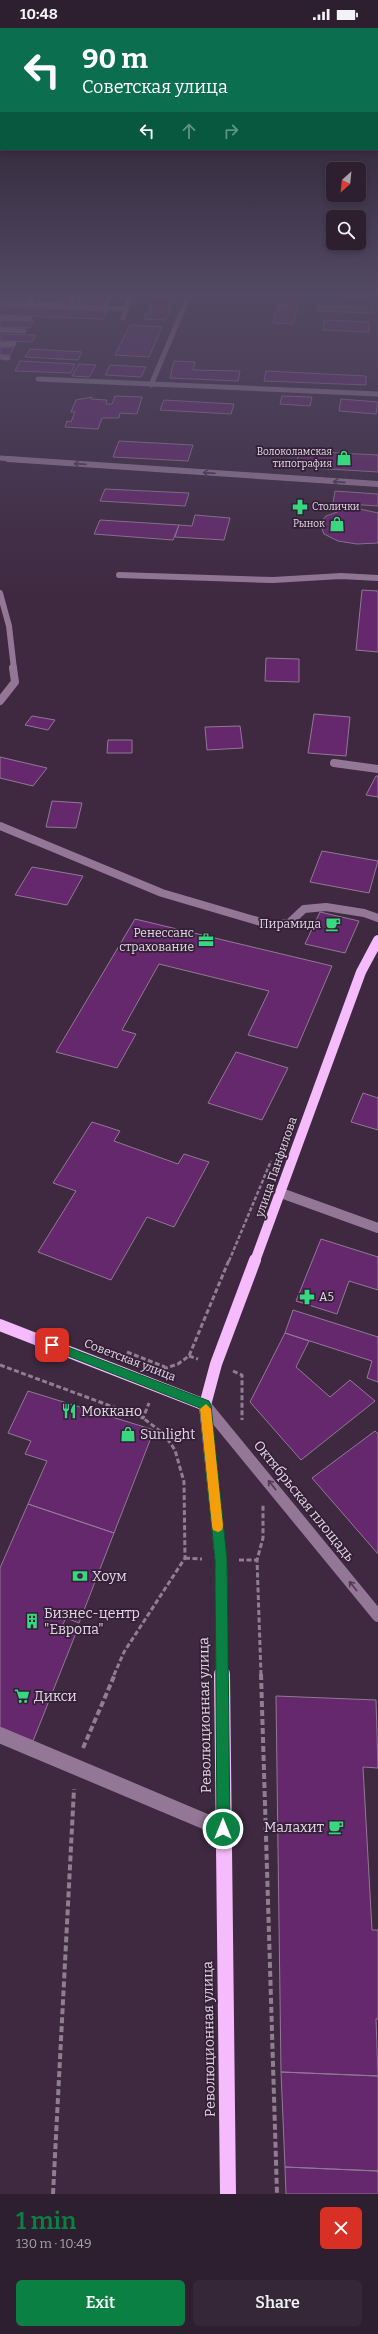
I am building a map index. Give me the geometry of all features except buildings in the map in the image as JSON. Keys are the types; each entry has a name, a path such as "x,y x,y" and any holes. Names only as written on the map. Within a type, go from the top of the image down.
{"main road":[{"name":"улица Панфилова","path":"205,1405 216,1364 281,1193 304,1124 361,972 378,940"},
{"name":"Советская улица","path":"0,1325 205,1405"},
{"name":"Революционная улица","path":"205,1405 221,1560 228,2194"}],"street":[{"path":"355,393 378,394"},
{"path":"0,458 378,484"},
{"path":"119,575 273,580 341,576 378,578"},
{"path":"0,593 9,626 15,682 0,701"},
{"path":"334,763 378,769"},
{"path":"0,826 162,893 271,925 289,923 304,910 326,907 364,913 378,918"},
{"path":"281,1193 378,1228"},
{"name":"Октябрьская площадь","path":"205,1405 378,1616"},
{"path":"0,1735 223,1829"}],"path":[{"path":"143,1418 165,1366 178,1364 189,1356 271,1160"},
{"path":"189,1356 216,1364 242,1375 242,1420 245,1426"},
{"path":"0,1365 143,1418 164,1434 175,1450 184,1482 185,1558 124,1652 75,1767 53,2194"},
{"path":"262,1474 263,1538 257,1560 277,2194"}],"slow traffic":[{"path":"206,1409 218,1526"}],"place":[{"name":"Волоколамская типография","path":"344,458"},
{"name":"Столички","path":"300,507"},
{"name":"Рынок","path":"337,524"},
{"name":"Пирамида","path":"333,924"},
{"name":"Ренессанс страхование","path":"206,940"},
{"name":"А5","path":"307,1297"},
{"name":"Моккано","path":"69,1411"},
{"name":"Sunlight","path":"128,1434"},
{"name":"Хоум","path":"80,1576"},
{"name":"Бизнес-центр \"Европа\"","path":"32,1621"},
{"name":"Дикси","path":"22,1696"},
{"name":"Малахит","path":"336,1827"}],"route":[{"path":"52,1345 205,1405 221,1560 223,1829"}]}
